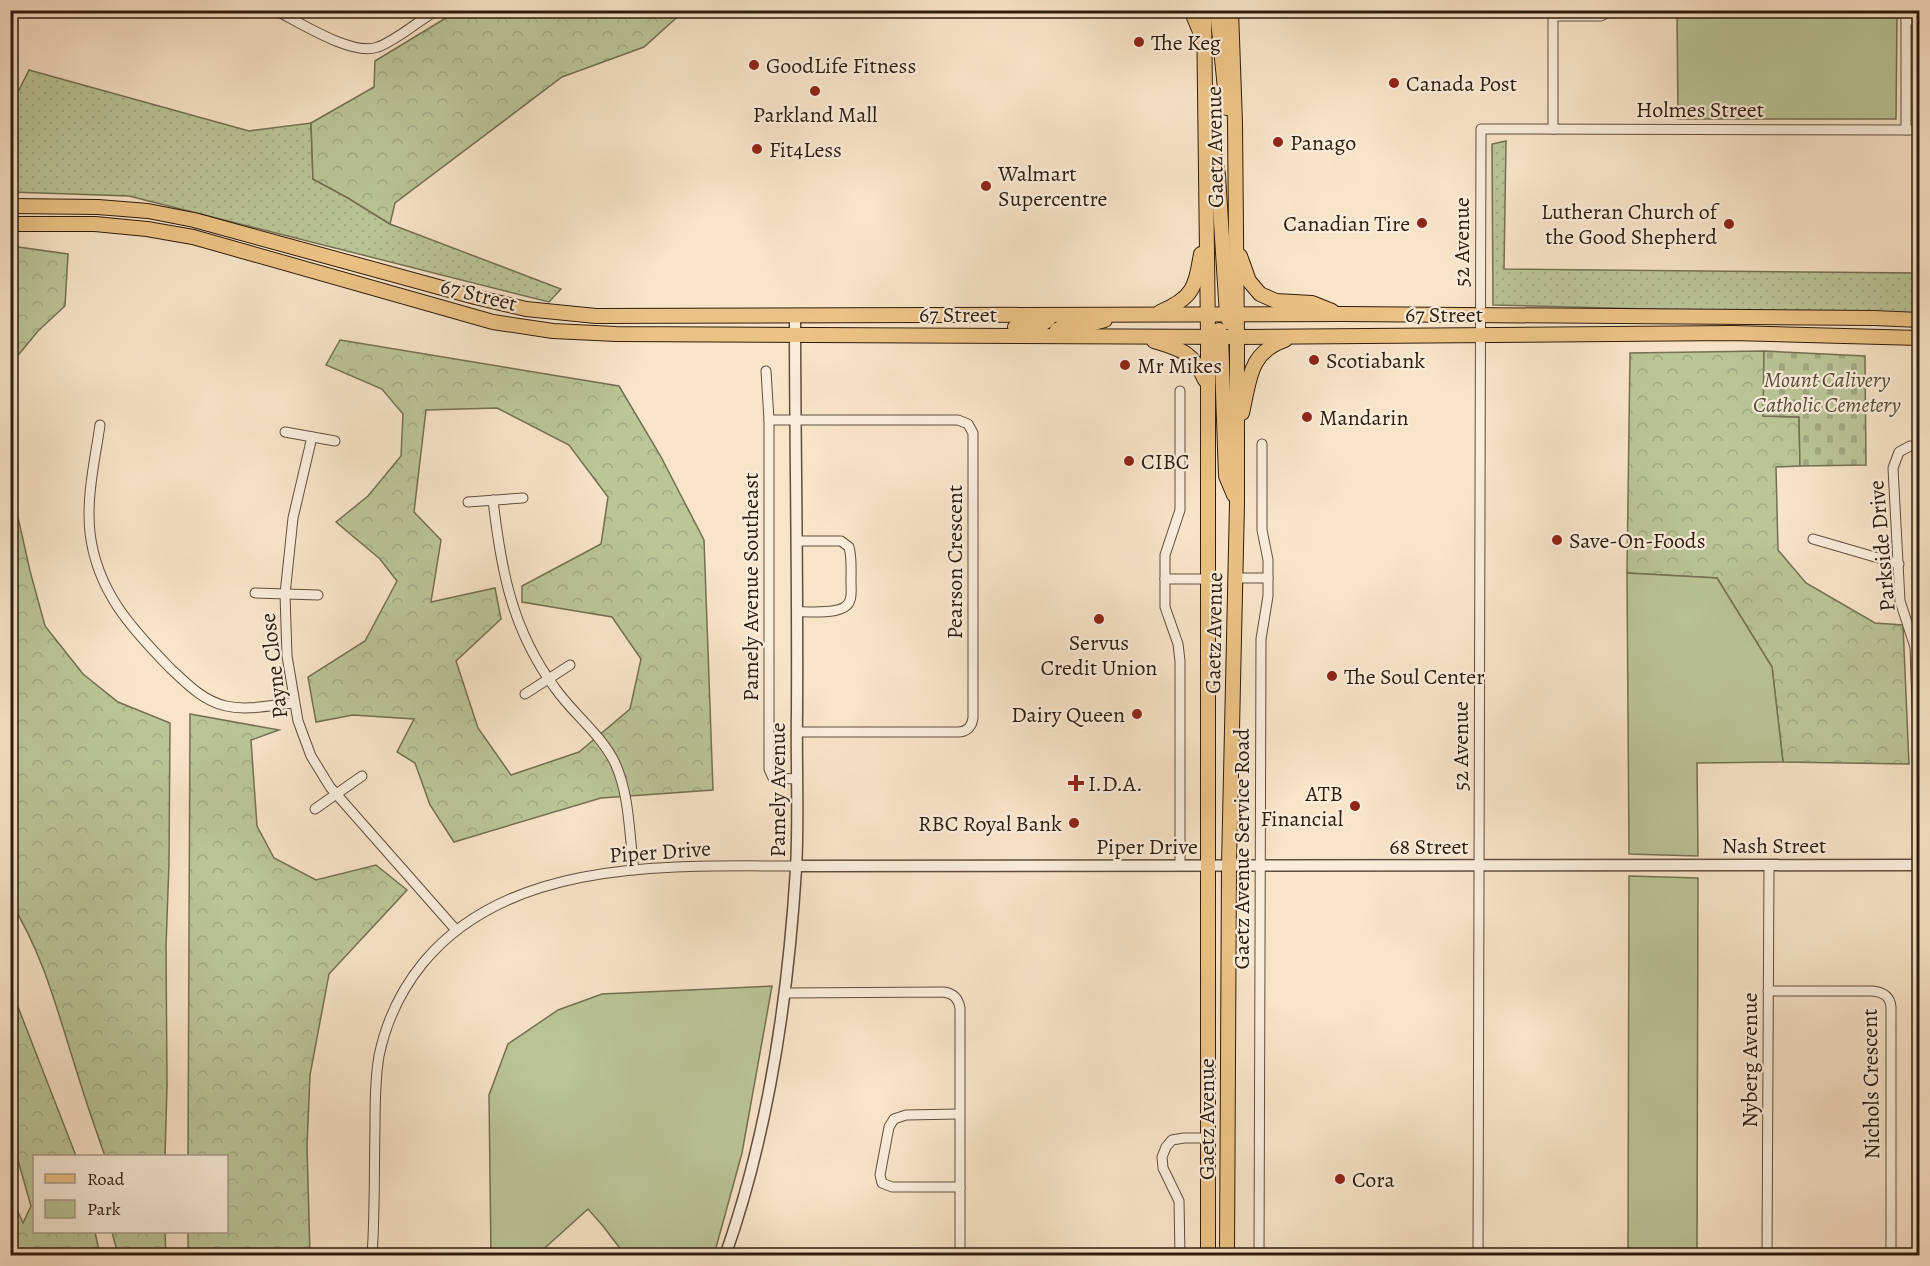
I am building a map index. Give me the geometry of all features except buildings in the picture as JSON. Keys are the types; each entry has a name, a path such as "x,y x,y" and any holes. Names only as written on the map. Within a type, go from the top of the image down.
{"main road":[{"path":"1191,10 1205,48"},
{"name":"Gaetz Avenue","path":"1204,10 1208,315"},
{"path":"1217,10 1226,107 1235,123"},
{"name":"Gaetz Avenue","path":"1231,10 1237,246 1232,315"},
{"path":"1207,117 1218,175 1232,315 1237,337"},
{"name":"67 Street","path":"10,206 98,207 148,211 194,220 526,309 625,317 1343,314 1920,320"},
{"path":"1155,315 1179,304 1190,293 1198,273 1207,216"},
{"name":"67 Street","path":"10,224 95,224 147,229 193,237 492,322 553,331 616,334 1135,337 1732,333 1920,338"},
{"path":"1237,246 1249,281 1260,294 1276,302 1312,303 1343,314"},
{"path":"948,335 976,328 1036,326 1045,323 1051,315"},
{"path":"1055,336 1057,330 1062,327 1093,324 1119,315"},
{"path":"1208,315 1216,324 1214,336 1226,476 1237,502"},
{"name":"Gaetz Avenue","path":"1208,1256 1207,386 1214,336"},
{"path":"1236,436 1256,359 1270,346 1294,336"},
{"path":"1135,337 1182,350 1197,363 1207,386"},
{"name":"Gaetz Avenue","path":"1227,1256 1229,865 1237,502 1237,337"}],"street":[{"path":"275,10 349,47 366,50 381,46 437,10"},
{"path":"1553,129 1553,13 1601,16 1612,10"},
{"path":"1906,130 1906,15 1920,20"},
{"name":"Holmes Street","path":"1481,129 1920,130"},
{"name":"52 Avenue","path":"1478,1256 1481,129"},
{"name":"Pamely Avenue","path":"725,1256 740,1209 764,1113 785,993 796,866 795,317"},
{"name":"Pamely Avenue Southeast","path":"766,371 769,420 770,770 773,778 797,779"},
{"path":"1180,391 1180,510 1166,549 1165,579 1165,607 1178,644 1180,661 1180,865"},
{"name":"Pearson Crescent","path":"769,420 961,420 968,424 973,433 973,718 971,726 958,732 797,732"},
{"path":"100,424 90,498 91,535 94,555 102,578 122,616 184,681 209,700 236,708 294,703"},
{"path":"285,432 335,441"},
{"name":"Payne Close","path":"312,437 293,518 285,594 287,656 300,726 311,756 336,795 456,930"},
{"name":"Gaetz Avenue Service Road","path":"1258,1256 1261,639 1268,578 1268,560 1262,530 1263,444"},
{"name":"Parkside Drive","path":"1920,447 1910,446 1899,452 1893,468 1900,601 1915,647 1920,792"},
{"path":"468,502 523,498"},
{"path":"493,500 500,559 507,591 522,633 548,679 602,742 616,765 624,794 634,870"},
{"path":"1813,539 1899,564"},
{"path":"797,541 841,541 849,547 851,555 851,597 845,608 836,611 797,612"},
{"path":"1235,578 1268,578"},
{"path":"1165,579 1208,579"},
{"name":"Payne Close","path":"255,593 318,595"},
{"path":"525,694 570,665"},
{"path":"315,809 362,776"},
{"name":"68 Street","path":"1229,865 1629,865"},
{"name":"Piper Drive","path":"372,1256 375,1093 381,1046 395,1006 408,983 430,955 456,930 497,904 537,889 583,878 634,870 689,866 1229,865"},
{"name":"Nash Street","path":"1629,865 1920,865"},
{"name":"Nyberg Avenue","path":"1767,1256 1769,865"},
{"name":"Nichols Crescent","path":"1768,991 1872,991 1881,992 1889,999 1891,1007 1892,1192 1889,1256"},
{"path":"785,993 944,993 952,994 958,1000 960,1256"},
{"path":"960,1114 906,1115 894,1119 889,1127 880,1175 882,1183 892,1187 960,1187"},
{"path":"1180,1256 1179,1201 1163,1168 1162,1157 1172,1140 1208,1138"}],"green space":[{"path":"459,10 684,11 644,47 562,77 395,203 390,224 313,179 311,123 374,87 375,61"},
{"path":"1677,11 1897,11 1896,119 1678,119"},
{"path":"29,70 249,131 311,123 313,179 390,224 561,289 549,302 129,196 11,192 10,108"},
{"path":"1506,141 1504,269 1919,273 1919,316 1493,305 1492,144"},
{"path":"11,246 68,254 65,306 38,331 15,359 11,386"},
{"path":"340,340 619,386 660,455 704,540 713,790 601,798 454,842 430,805 415,763 397,752 414,719 353,715 316,722 308,677 365,641 397,581 380,559 336,522 368,496 401,456 403,414 382,389 326,365","holes":["497,408 569,445 608,497 601,544 522,586 522,602 612,617 641,659 630,709 579,752 511,775 478,728 456,661 501,619 495,588 431,602 441,540 414,512 426,410"]},
{"path":"1764,351 1764,416 1799,417 1800,466 1776,467 1778,550 1806,583 1875,623 1903,625 1909,764 1783,762 1772,667 1717,578 1627,573 1630,353"},
{"name":"Mount Calivery Catholic Cemetery","path":"1764,351 1865,356 1866,465 1800,466 1799,417 1763,416"},
{"path":"11,433 16,508 45,626 83,674 118,702 170,723 165,1155 105,1155 49,984 32,942 11,903"},
{"path":"1627,573 1717,578 1772,667 1783,762 1697,763 1698,856 1629,854"},
{"path":"190,714 279,730 251,740 257,826 274,858 316,880 376,865 407,890 329,974 310,1075 307,1146 310,1255 188,1255 188,1233 228,1233 228,1155 188,1155"},
{"path":"1629,876 1698,878 1697,1255 1628,1255"},
{"path":"772,986 742,1153 714,1255 625,1255 588,1209 537,1255 491,1255 489,1095 508,1044 558,1010 602,994"},
{"path":"11,989 76,1155 33,1155 33,1233 95,1233 100,1255 11,1255 11,1196 23,1223 31,1206 11,1136"},
{"path":"112,1233 165,1233 166,1255 118,1255"}],"place":[{"name":"The Keg","path":"1139,42"},
{"name":"GoodLife Fitness","path":"754,65"},
{"name":"Canada Post","path":"1394,83"},
{"name":"Parkland Mall","path":"815,91"},
{"name":"Panago","path":"1278,142"},
{"name":"Fit4Less","path":"757,149"},
{"name":"Walmart Supercentre","path":"986,186"},
{"name":"Canadian Tire","path":"1422,223"},
{"name":"Lutheran Church of the Good Shepherd","path":"1729,224"},
{"name":"Scotiabank","path":"1314,360"},
{"name":"Mr Mikes","path":"1125,365"},
{"name":"Mandarin","path":"1307,417"},
{"name":"CIBC","path":"1129,461"},
{"name":"Save-On-Foods","path":"1557,540"},
{"name":"Servus Credit Union","path":"1099,619"},
{"name":"The Soul Center","path":"1332,676"},
{"name":"Dairy Queen","path":"1137,714"},
{"name":"I.D.A.","path":"1076,783"},
{"name":"ATB Financial","path":"1355,806"},
{"name":"RBC Royal Bank","path":"1074,823"},
{"name":"Cora","path":"1340,1179"}]}
